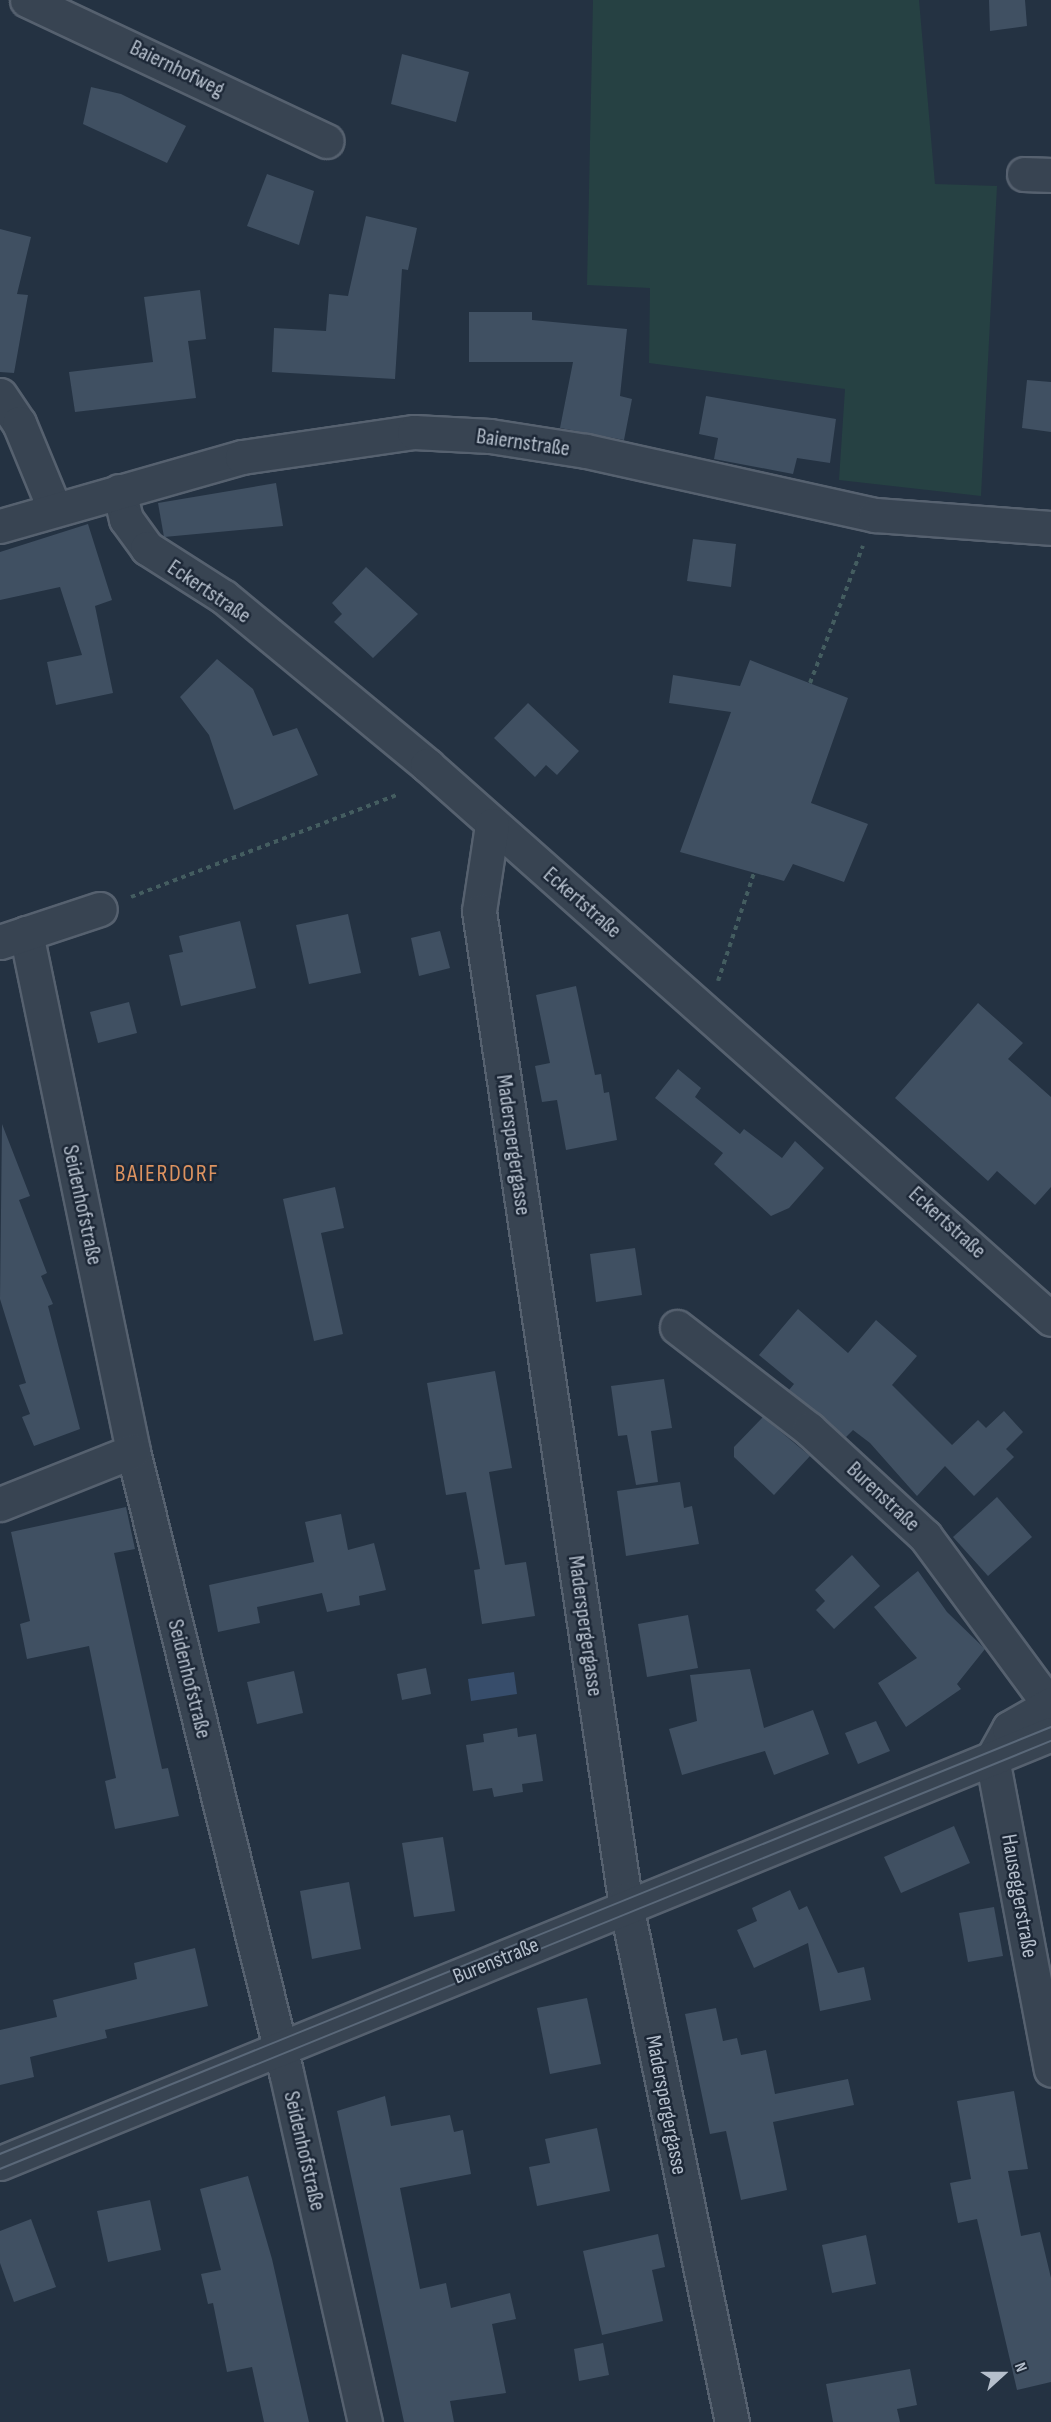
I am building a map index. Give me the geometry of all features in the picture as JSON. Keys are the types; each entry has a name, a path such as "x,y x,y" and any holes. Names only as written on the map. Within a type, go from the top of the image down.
{"street":[{"name":"Baiernhofweg","path":"27,0 326,141"},
{"path":"0,395 19,423 54,508"},
{"name":"Baiernstraße","path":"0,526 54,508 242,457 414,432 490,436 586,452 875,515 1051,528"},
{"name":"Eckertstraße","path":"119,491 126,519 147,548 224,597 492,825 1051,1318"},
{"name":"Maderspergergasse","path":"492,825 479,911 627,1908 732,2422"},
{"name":"Seidenhofstraße","path":"100,909 13,937 133,1451 280,2048 365,2422"},
{"name":"Burenstraße","path":"0,2163 992,1758 1009,1728 1051,1712 925,1536 810,1429 677,1327"},
{"path":"0,1504 133,1451"},
{"name":"Hauseggerstraße","path":"992,1758 1051,2069"}],"path":[{"path":"810,683 875,515"},
{"path":"100,909 399,794"},
{"path":"718,982 754,873"}],"green space":[{"path":"593,0 919,0 935,184 997,186 981,496 839,480 845,389 649,363 650,288 587,285"}],"water":[{"path":"514,1672 517,1694 471,1701 468,1679"}],"building":[{"path":"989,0 1025,0 1027,26 990,31"},
{"path":"402,54 469,72 456,122 391,104"},
{"path":"91,87 121,94 186,126 167,163 83,124"},
{"path":"267,174 314,191 299,245 247,226"},
{"path":"366,216 417,228 408,270 402,269 395,379 272,372 274,328 326,331 329,294 348,296"},
{"path":"0,229 31,237 17,294 28,295 14,373 0,372"},
{"path":"200,290 206,339 188,341 196,398 75,412 69,372 153,362 144,297"},
{"path":"469,312 532,312 532,320 627,329 620,396 632,399 624,440 560,428 573,362 469,362"},
{"path":"1027,380 1051,382 1051,432 1022,428"},
{"path":"706,396 836,419 830,463 797,458 793,474 714,459 718,438 699,434"},
{"path":"276,483 283,526 164,537 158,503"},
{"path":"88,524 112,600 95,606 113,693 56,705 47,662 82,655 60,587 0,600 0,552"},
{"path":"693,539 736,544 731,587 687,581"},
{"path":"366,567 418,614 373,658 334,622 342,614 332,603"},
{"path":"217,659 253,689 273,736 297,728 318,775 234,810 209,735 180,697"},
{"path":"750,660 848,698 811,803 868,824 844,882 793,864 784,881 680,852 731,712 669,703 673,675 740,686"},
{"path":"528,703 579,751 557,775 546,765 535,777 494,738"},
{"path":"348,914 361,973 309,984 296,925"},
{"path":"240,921 256,988 181,1006 169,955 183,952 179,936"},
{"path":"440,931 450,968 419,976 411,938"},
{"path":"576,986 595,1075 601,1074 604,1093 609,1092 617,1140 566,1150 557,1100 542,1102 535,1066 550,1063 536,995"},
{"path":"129,1002 137,1033 98,1043 90,1012"},
{"path":"978,1003 1023,1043 1008,1059 1051,1097 1051,1187 1035,1205 997,1171 988,1181 895,1098"},
{"path":"678,1069 701,1088 695,1097 740,1134 744,1129 782,1158 795,1141 824,1168 789,1208 771,1216 714,1164 723,1153 655,1098"},
{"path":"2,1124 30,1196 19,1200 47,1273 41,1276 53,1304 48,1306 80,1429 34,1446 22,1417 30,1414 19,1385 26,1383 0,1299"},
{"path":"335,1187 344,1228 321,1233 343,1334 314,1341 283,1199"},
{"path":"635,1248 642,1295 596,1302 590,1254"},
{"path":"798,1309 848,1353 876,1320 917,1356 892,1385 952,1445 978,1420 986,1428 1004,1411 1023,1432 1006,1449 1014,1457 974,1496 945,1466 917,1496 870,1443 853,1430 846,1437 789,1390 794,1384 759,1355"},
{"path":"495,1371 512,1468 489,1472 505,1565 526,1562 535,1616 482,1624 474,1570 480,1569 466,1492 446,1495 427,1383"},
{"path":"664,1379 672,1428 651,1431 658,1482 636,1485 627,1435 618,1436 611,1386"},
{"path":"763,1417 810,1456 774,1495 734,1457 734,1447"},
{"path":"680,1482 684,1508 692,1506 699,1544 626,1556 617,1491"},
{"path":"997,1497 1032,1537 988,1576 953,1537"},
{"path":"126,1507 135,1549 114,1553 162,1769 168,1768 179,1816 115,1829 105,1781 116,1778 89,1646 27,1659 20,1624 30,1621 11,1532"},
{"path":"341,1514 348,1550 374,1543 386,1590 359,1596 360,1605 327,1612 322,1593 257,1607 260,1623 218,1632 209,1585 314,1562 305,1522"},
{"path":"852,1555 880,1586 834,1629 816,1610 825,1601 815,1590"},
{"path":"918,1571 947,1612 985,1649 957,1684 961,1689 906,1727 878,1683 917,1658 874,1607"},
{"path":"688,1615 698,1668 647,1677 638,1624"},
{"path":"426,1668 431,1694 402,1700 397,1674"},
{"path":"750,1669 764,1728 813,1710 829,1754 774,1775 765,1751 682,1775 669,1729 697,1721 690,1675"},
{"path":"294,1671 303,1713 257,1724 247,1682"},
{"path":"876,1721 890,1751 858,1764 845,1733"},
{"path":"517,1728 518,1737 536,1734 543,1781 522,1784 523,1792 494,1797 492,1788 473,1791 466,1745 484,1742 483,1734"},
{"path":"954,1826 970,1863 901,1893 884,1857"},
{"path":"443,1837 455,1911 414,1917 402,1843"},
{"path":"349,1882 361,1949 312,1959 300,1891"},
{"path":"790,1890 799,1910 807,1906 838,1973 864,1967 871,2000 820,2011 808,1943 754,1968 737,1930 757,1921 752,1908"},
{"path":"994,1907 1003,1956 968,1962 959,1913"},
{"path":"195,1948 208,2006 105,2030 107,2038 30,2057 34,2077 0,2085 0,2030 57,2017 53,2000 137,1979 134,1963"},
{"path":"587,1998 601,2064 550,2074 537,2008"},
{"path":"716,2008 723,2041 737,2038 741,2055 766,2050 775,2094 848,2079 854,2105 773,2122 787,2190 741,2200 726,2131 710,2134 685,2014"},
{"path":"1014,2091 1028,2169 1008,2171 1021,2236 1040,2232 1051,2278 1051,2382 1017,2390 977,2219 958,2223 950,2183 971,2179 957,2101"},
{"path":"385,2096 391,2126 450,2115 454,2132 463,2130 471,2174 400,2188 420,2289 446,2283 451,2308 510,2293 516,2319 492,2324 506,2393 450,2401 454,2422 404,2422 337,2111"},
{"path":"597,2128 610,2191 537,2206 529,2167 550,2163 545,2139"},
{"path":"248,2176 272,2259 309,2422 264,2422 252,2367 227,2372 213,2303 208,2304 201,2274 221,2270 200,2189"},
{"path":"150,2200 161,2250 108,2262 97,2211"},
{"path":"31,2219 56,2287 14,2302 0,2263 0,2231"},
{"path":"658,2234 665,2267 652,2270 663,2321 602,2335 583,2251"},
{"path":"866,2235 876,2284 832,2293 822,2245"},
{"path":"603,2343 609,2375 579,2381 574,2349"},
{"path":"910,2369 917,2405 897,2409 900,2422 833,2422 826,2384"}],"tram line":[{"path":"0,2154 1051,1727"},
{"path":"0,2169 1051,1741"}],"district":[{"name":"BAIERDORF","path":"167,1174"}]}
